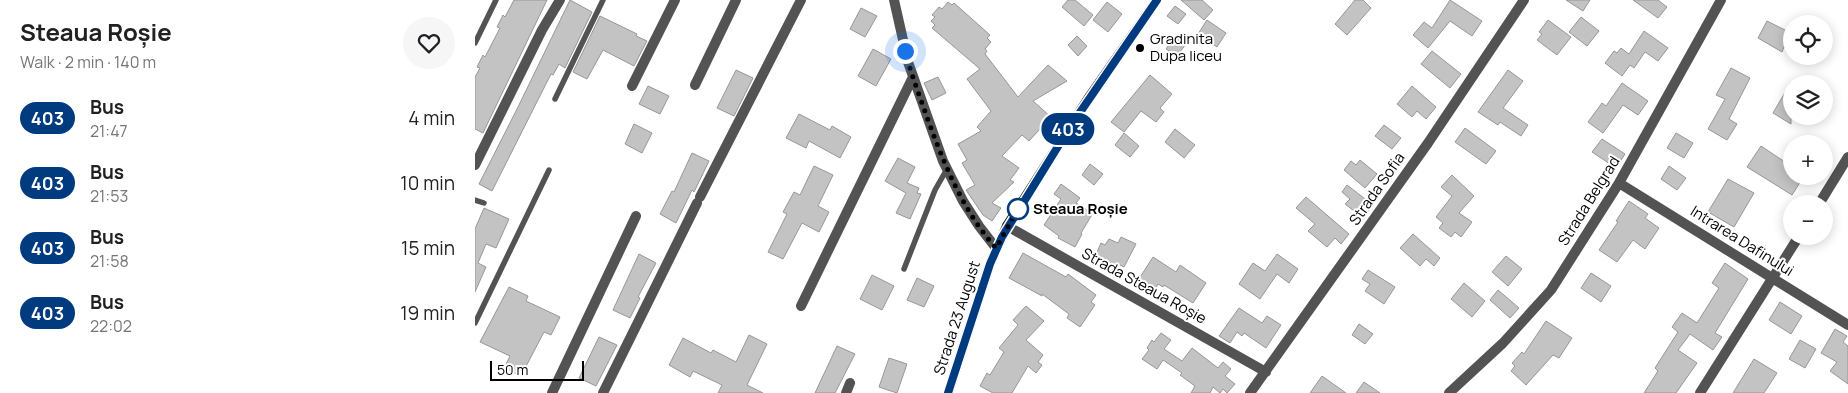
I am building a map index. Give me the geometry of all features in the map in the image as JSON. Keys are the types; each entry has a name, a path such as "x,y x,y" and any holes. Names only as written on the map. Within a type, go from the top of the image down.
{"main road":[{"name":"Strada 23 August","path":"948,393 996,248 1007,226 1080,111 1157,0"}],"street":[{"path":"475,164 542,30 560,0"},
{"path":"632,86 675,0"},
{"path":"695,85 736,0"},
{"path":"603,393 801,0"},
{"path":"895,0 902,39 913,78 947,169 963,201 996,248"},
{"name":"Strada Sofia","path":"1251,393 1428,143 1524,0"},
{"name":"Strada Belgrad","path":"1449,393 1503,343 1551,290 1619,183 1721,0"},
{"path":"801,306 913,78"},
{"path":"1825,195 1848,157"},
{"name":"Intrarea Dafinului","path":"1619,183 1848,325"},
{"path":"552,393 635,216"},
{"name":"Strada Steaua Roșie","path":"1007,226 1266,372"},
{"path":"1700,393 1793,245"}],"lane":[{"path":"475,43 495,0"},
{"path":"555,99 603,0"},
{"path":"904,269 935,190 947,169"},
{"path":"475,323 549,170"},
{"path":"475,200 485,203"}],"building":[{"path":"514,0 547,0 483,133 475,129 475,77 480,68 477,67 483,55 485,57 500,28 497,27 503,15 505,17"},
{"path":"570,0 592,12 565,68 559,64 553,75 551,74 492,191 479,184"},
{"path":"1068,0 1075,0 1093,15 1084,26 1062,7"},
{"path":"1181,0 1202,0 1213,10 1204,20"},
{"path":"1355,0 1363,0 1371,8 1347,35 1335,24"},
{"path":"1450,0 1482,21 1472,36 1450,21 1428,48 1413,35 1424,22 1432,28"},
{"path":"1566,0 1590,0 1583,11"},
{"path":"1633,0 1658,0 1667,7 1658,18"},
{"path":"948,2 952,5 954,3 990,35 987,38 991,42 985,49 987,51 985,54 1018,97 1048,65 1067,81 1033,101 1051,117 1029,141 1022,135 1002,156 1019,168 1010,180 1014,182 992,203 1001,208 992,221 983,215 966,190 975,185 962,163 967,160 958,144 981,131 977,127 991,111 967,79 980,69 932,28 935,25 931,21 935,17 932,15 939,7 942,9"},
{"path":"1107,2 1122,14 1108,32 1093,20"},
{"path":"1175,6 1186,14 1178,24 1167,16"},
{"path":"861,8 877,16 865,37 850,29"},
{"path":"600,16 647,41 634,66 603,50 587,79 573,72"},
{"path":"1581,17 1599,31 1587,46 1569,32"},
{"path":"1207,20 1226,33 1217,47 1198,34"},
{"path":"1548,20 1571,37 1557,55 1537,40 1542,34 1539,32"},
{"path":"1767,21 1783,29 1782,52 1758,38"},
{"path":"1644,31 1668,48 1658,61 1645,52 1634,68 1630,65 1622,76 1605,63 1614,51 1617,53 1621,48 1629,54"},
{"path":"1077,36 1087,46 1078,56 1068,45"},
{"path":"1175,36 1186,44 1177,56 1166,49"},
{"path":"873,49 891,59 876,86 858,76"},
{"path":"1432,51 1461,74 1450,88 1421,64"},
{"path":"1731,68 1750,78 1729,119 1737,124 1727,140 1708,129 1725,99 1716,95"},
{"path":"736,70 753,78 734,116 717,108"},
{"path":"1508,70 1523,81 1503,108 1528,125 1521,136 1500,122 1498,125 1478,112"},
{"path":"1150,75 1172,94 1160,108 1164,112 1156,122 1141,111 1124,132 1111,122"},
{"path":"938,77 946,93 932,100 924,83"},
{"path":"1622,83 1648,101 1638,115 1623,105 1603,133 1588,122 1602,103 1606,106"},
{"path":"648,86 669,96 660,114 639,104"},
{"path":"1412,86 1436,107 1426,119 1417,111 1412,117 1397,104"},
{"path":"1783,96 1783,119 1773,113"},
{"path":"799,114 830,130 832,126 851,137 840,158 809,141 806,148 786,138"},
{"path":"634,124 652,133 642,153 625,144"},
{"path":"1384,125 1401,138 1392,149 1375,136"},
{"path":"1465,128 1496,151 1486,164 1455,142"},
{"path":"1175,129 1195,145 1184,158 1165,142"},
{"path":"1124,133 1139,146 1130,157 1115,145"},
{"path":"1676,133 1693,143 1684,158 1667,148"},
{"path":"1602,139 1625,154 1616,168 1592,152"},
{"path":"1761,146 1783,161 1783,185 1798,185 1792,195 1747,167"},
{"path":"692,153 709,161 676,223 660,214 672,191 674,192"},
{"path":"898,158 915,167 907,183 919,188 917,193 921,194 910,219 896,213 906,193 885,181"},
{"path":"1360,160 1377,174 1365,188 1344,170 1351,161 1356,165"},
{"path":"1090,164 1103,174 1094,185 1082,175"},
{"path":"814,166 833,175 818,206 829,212 819,232 802,223 783,259 768,252 787,214 783,212 794,192 800,195"},
{"path":"1669,166 1686,178 1677,190 1661,179"},
{"path":"1452,175 1474,196 1459,213 1472,222 1461,237 1455,232 1451,237 1439,228 1443,223 1436,217 1452,196 1441,187"},
{"path":"1728,179 1754,193 1734,227 1708,212"},
{"path":"1061,184 1080,198 1076,203 1093,213 1075,247 1058,238 1059,236 1044,225 1061,199 1054,194"},
{"path":"1347,185 1373,205 1367,213 1362,208 1358,214 1345,204 1350,199 1342,192"},
{"path":"1306,197 1349,234 1341,244 1335,238 1327,247 1308,231 1315,224 1296,208"},
{"path":"1629,201 1648,214 1645,218 1659,228 1645,249 1633,240 1617,262 1599,250 1618,222 1616,221"},
{"path":"484,208 509,219 496,248 486,244 478,263 486,267 475,292 475,229"},
{"path":"1413,234 1440,258 1434,266 1426,259 1420,266 1400,248"},
{"path":"1121,237 1136,244 1124,267 1118,264 1115,269 1094,259 1101,243 1105,245 1109,239 1118,243"},
{"path":"1023,253 1066,277 1068,274 1096,295 1091,302 1095,305 1080,327 1067,318 1069,314 1042,294 1042,296 1009,278"},
{"path":"639,254 656,263 638,297 640,298 630,318 613,310"},
{"path":"1277,254 1298,269 1289,283 1277,274 1260,299 1239,284 1253,263 1265,271"},
{"path":"1506,256 1522,269 1508,286 1492,272"},
{"path":"1153,257 1176,272 1180,265 1206,283 1193,303 1164,285 1163,287 1158,284 1153,292 1137,282"},
{"path":"1725,263 1748,279 1715,333 1722,337 1713,350 1690,334 1678,350 1697,363 1676,393 1644,393 1658,371 1655,368 1678,332 1672,327 1682,313 1697,323 1719,288 1712,283"},
{"path":"1368,270 1395,287 1384,304 1365,291 1370,284 1362,279"},
{"path":"1591,273 1611,286 1601,302 1581,288"},
{"path":"872,275 894,286 882,310 860,299"},
{"path":"917,278 934,286 924,307 907,300"},
{"path":"1464,283 1485,301 1472,317 1451,299"},
{"path":"509,287 528,296 526,301 560,317 551,335 544,332 521,376 504,368 510,356 480,342"},
{"path":"1498,290 1519,308 1510,318 1490,300"},
{"path":"1780,302 1802,316 1791,334 1769,320"},
{"path":"1026,306 1044,321 1026,340 1043,355 1038,362 1042,365 1036,373 1028,366 1012,393 993,393 980,386 987,373 990,375 1004,352 999,348 1018,325 1013,320"},
{"path":"1239,308 1262,323 1267,316 1281,325 1266,348 1244,333 1242,336 1237,332 1230,343 1219,336"},
{"path":"1546,321 1572,338 1559,358 1553,355 1526,385 1511,371 1515,366 1512,363 1522,352 1524,354"},
{"path":"1359,324 1373,334 1365,344 1352,335"},
{"path":"1835,329 1847,336 1843,342 1848,346 1848,384 1830,371 1837,362 1821,353"},
{"path":"1161,333 1171,340 1164,349 1182,361 1192,348 1218,368 1223,362 1231,369 1225,376 1235,384 1227,393 1223,389 1220,393 1213,387 1210,393 1191,393 1195,386 1180,375 1182,373 1163,360 1157,369 1142,359 1149,350 1147,348 1152,340 1154,342"},
{"path":"749,335 767,344 747,385 763,393 718,393 722,385 693,371 690,377 669,365 683,338 711,353 713,350 736,362"},
{"path":"599,337 617,345 596,386 579,378"},
{"path":"1800,340 1816,349 1805,368 1789,359"},
{"path":"837,346 855,354 835,393 815,393"},
{"path":"889,358 907,364 897,393 879,387"},
{"path":"1754,359 1777,373 1764,393 1733,393"},
{"path":"1322,376 1346,393 1310,393"},
{"path":"1364,382 1380,393 1356,393"}],"bus line":[{"name":"403","path":"948,393 990,264 1007,226 1090,96 1157,0"}],"place":[{"name":"Gradinita Dupa liceu","path":"1140,48"},
{"name":"Steaua Roșie","path":"1018,209"}],"route":[{"path":"905,51 943,161 963,201 996,248 1018,209"}]}
